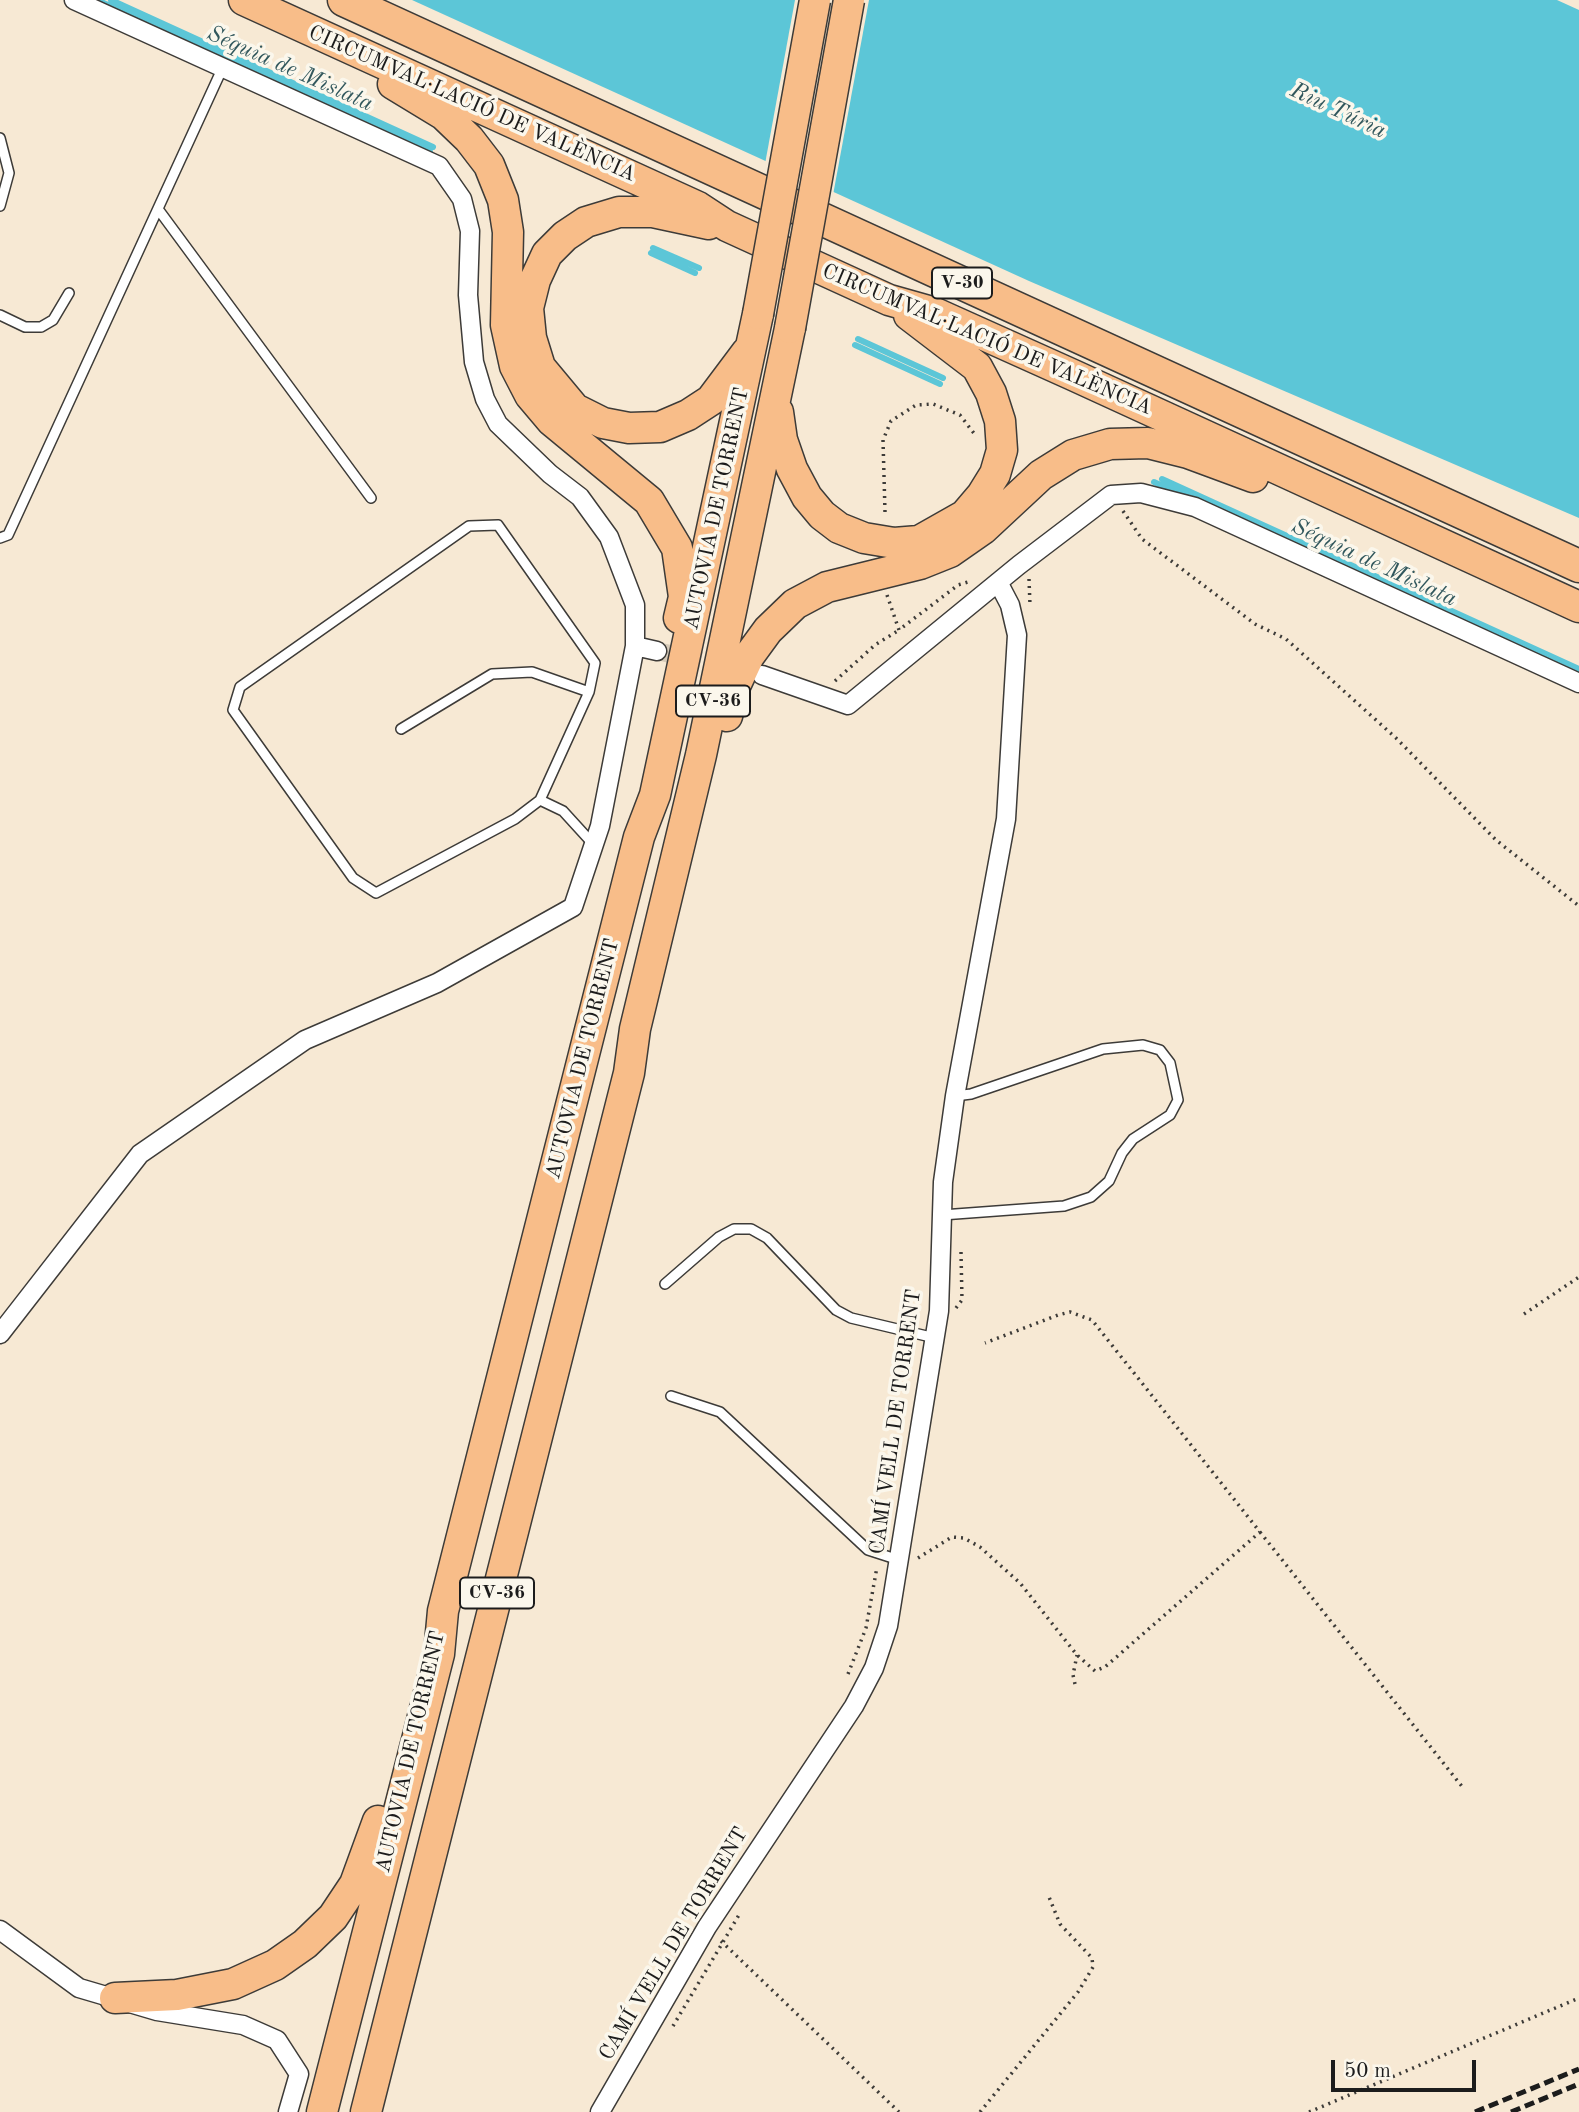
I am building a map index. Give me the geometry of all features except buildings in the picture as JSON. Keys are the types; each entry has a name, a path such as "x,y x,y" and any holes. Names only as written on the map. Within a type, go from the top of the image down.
{"highway":[{"name":"CIRCUMVAL·LACIÓ DE VALÈNCIA","path":"244,0 698,206 727,226 890,300 935,313 1579,607"},
{"name":"CIRCUMVAL·LACIÓ DE VALÈNCIA","path":"344,0 1579,566"},
{"name":"AUTOVIA DE TORRENT","path":"322,2112 439,1654 443,1611 639,837 655,795 754,344 815,0"},
{"name":"AUTOVIA DE TORRENT","path":"366,2112 629,1073 635,1029 701,755 776,398 849,0"},
{"path":"349,48 387,81 444,115 469,139 489,165 503,200 508,232 506,325 515,366 530,395 552,421 649,501 677,548 684,597 640,792 639,837"},
{"path":"727,226 653,212 619,212 586,222 565,236 547,254 534,280 528,307 531,338 540,366 575,410 603,423 629,428 660,427 688,415 711,400 754,344"},
{"path":"776,398 782,440 792,469 807,497 839,528 864,538 884,542 919,541 965,515 982,495 1002,450 1000,421 991,393 977,367 890,300"},
{"path":"629,1073 652,1029 734,686 749,656 768,630 795,604 827,587 919,564 950,552 983,529 1041,475 1073,455 1110,444 1148,443 1188,453 1254,477 1301,480"},
{"path":"115,1998 177,1995 233,1984 275,1965 305,1944 333,1917 355,1884 371,1845 421,1652 443,1611"}],"street":[{"path":"0,1334 140,1154 305,1040 437,983 573,907 593,845 635,646 635,605 609,537 580,497 550,474 498,424 485,399 474,362 468,295 470,231 462,199 439,166 74,0"},
{"path":"762,675 848,705 998,582 1111,495 1141,493 1195,507 1579,683"},
{"name":"CAMÍ VELL DE TORRENT","path":"600,2112 707,1927 853,1706 874,1668 888,1626 939,1311 943,1182 955,1096 1006,819 1017,635 1010,605 998,582"},
{"path":"635,646 657,651"},
{"path":"0,1930 79,1988 157,2011 243,2025 277,2040 299,2074 288,2112"}],"lane":[{"path":"0,537 8,535 223,67"},
{"path":"0,138 9,173 0,206"},
{"path":"158,209 371,498"},
{"path":"0,315 25,327 41,327 53,320 69,293"},
{"path":"469,526 498,526 595,663 589,692 540,800 515,819 376,892 353,878 233,710 240,687 469,526"},
{"path":"401,729 492,674 532,672 589,692"},
{"path":"540,800 563,811 593,845"},
{"path":"943,1214 1064,1206 1091,1197 1109,1181 1122,1153 1133,1139 1170,1115 1178,1100 1170,1063 1160,1050 1143,1045 1103,1049 971,1094 955,1096"},
{"path":"664,1284 719,1237 734,1229 751,1229 767,1238 836,1310 863,1322 935,1338"},
{"path":"671,1395 720,1412 856,1540 879,1555 899,1560"}],"path":[{"path":"885,512 883,440 891,421 902,412 916,405 933,404 950,409 960,415 978,440"},
{"path":"1111,495 1142,539 1255,624 1286,639 1396,738 1496,841 1579,906"},
{"path":"834,683 875,645 958,585 972,581"},
{"path":"885,590 899,630"},
{"path":"1524,1314 1579,1278"},
{"path":"985,1343 1070,1312 1092,1320 1464,1789"},
{"path":"899,1560 917,1558 953,1537 971,1541 1020,1583 1077,1655 1096,1671 1105,1667 1260,1532"},
{"path":"844,1683 866,1628 877,1566"},
{"path":"1075,1684 1073,1675 1077,1655"},
{"path":"980,2112 1078,1992 1093,1967 1092,1958 1060,1924 1049,1896"},
{"path":"668,2035 744,1907"},
{"path":"707,1927 899,2112"},
{"path":"1309,2112 1579,1998"}],"water":[{"name":"Riu Túria","path":"412,0 1557,0 1579,10 1579,518 1029,281"}],"pier":[{"path":"795,0 869,0 833,195 765,164"}],"waterway":[{"name":"Séquia de Mislata","path":"97,0 430,152"},
{"path":"111,0 433,147"},
{"path":"653,248 699,268"},
{"name":"Séquia de Mislata","path":"651,253 695,273"},
{"path":"858,339 943,378"},
{"name":"Séquia de Mislata","path":"855,345 940,384"},
{"path":"1162,479 1579,669"},
{"name":"Séquia de Mislata","path":"1154,482 1187,497"}],"tunnel":[{"path":"657,651 728,667"}],"railway":[{"path":"1475,2112 1579,2069"},
{"path":"1511,2112 1579,2084"}]}
